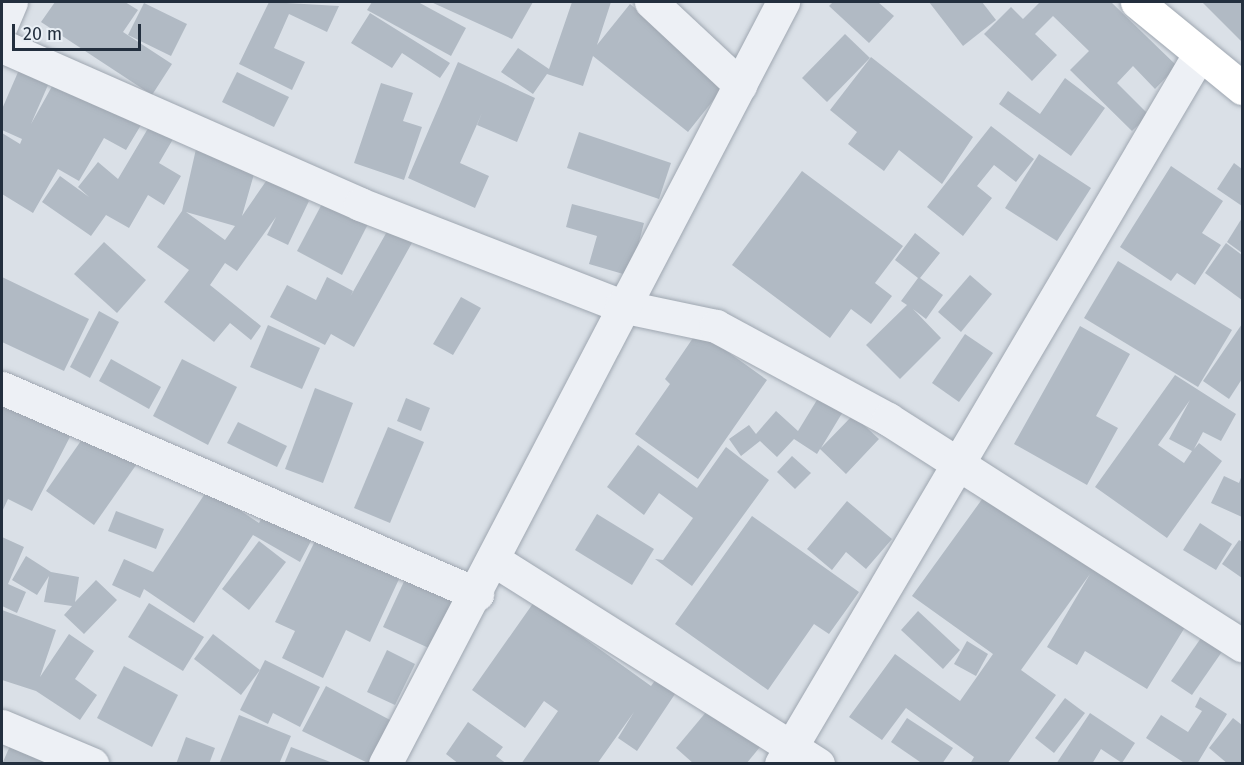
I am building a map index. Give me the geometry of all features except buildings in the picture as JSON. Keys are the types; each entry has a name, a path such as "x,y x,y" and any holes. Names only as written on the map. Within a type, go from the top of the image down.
{"street":[{"path":"2,23 11,2"},
{"path":"651,2 740,85"},
{"path":"385,764 477,594 621,306 783,2"},
{"path":"1137,2 1242,88"},
{"path":"2,46 360,204 621,306 716,326 959,462 1242,645"},
{"path":"786,755 1200,53"},
{"path":"2,388 477,594"},
{"path":"494,560 786,755 819,764"},
{"path":"2,726 92,764"}]}
